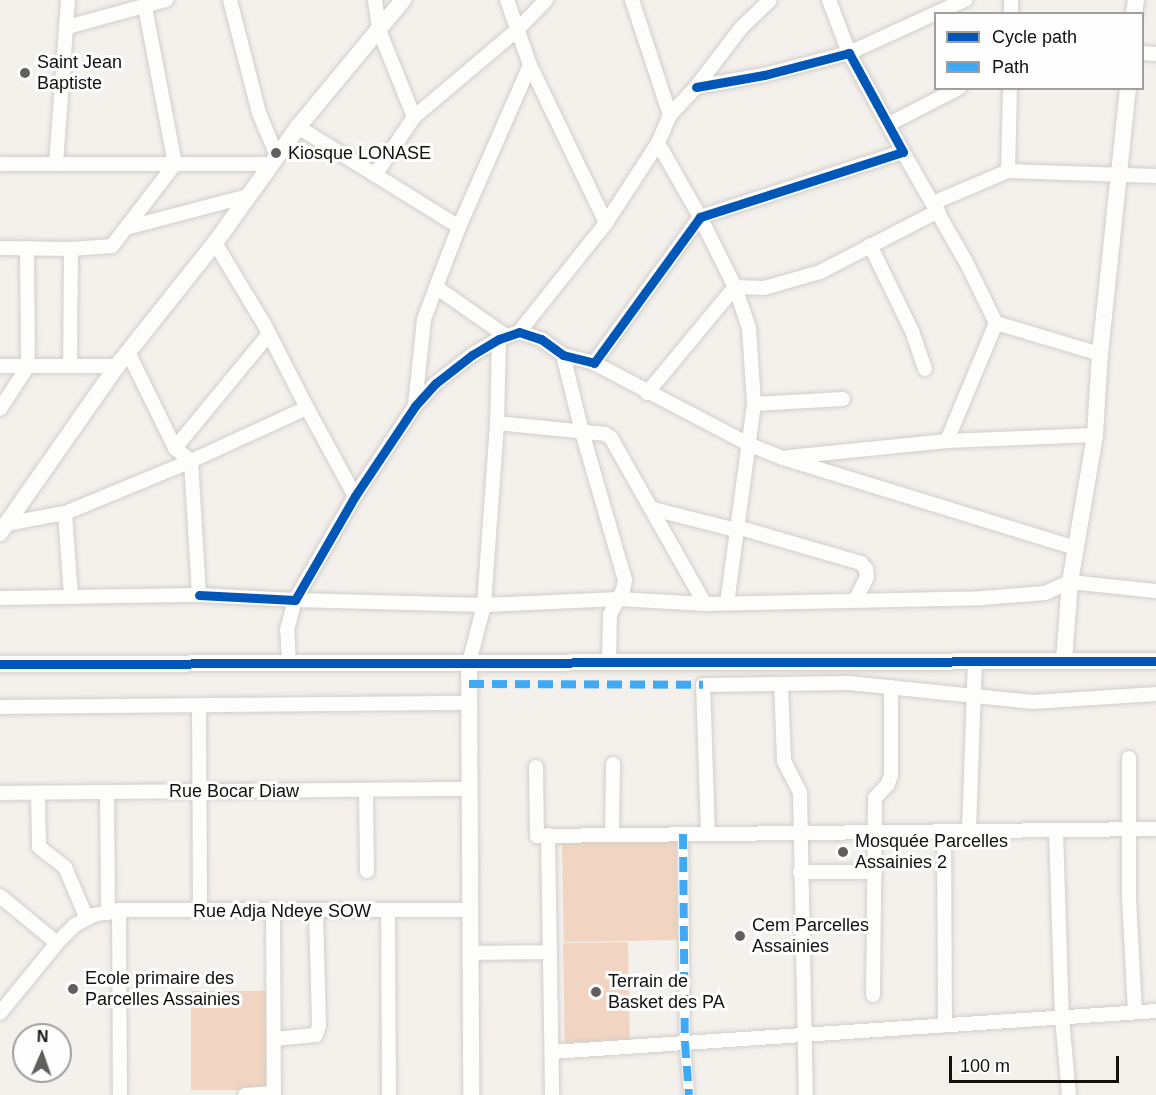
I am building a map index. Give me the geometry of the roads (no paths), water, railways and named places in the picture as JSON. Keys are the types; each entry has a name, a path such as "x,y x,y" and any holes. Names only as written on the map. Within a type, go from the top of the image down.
{"street":[{"path":"56,164 69,0"},
{"path":"68,27 166,0"},
{"path":"230,0 259,113 274,160"},
{"path":"375,0 379,30 414,117"},
{"path":"4,523 117,366 215,243 298,127 403,0"},
{"path":"507,0 530,65 606,223"},
{"path":"375,175 414,117 517,30 546,0"},
{"path":"632,0 670,115"},
{"path":"289,663 287,630 295,600 356,496 415,406 436,383 472,355 508,336 606,223 658,143 670,115 696,87 741,28 770,0"},
{"path":"829,0 849,53 935,207 996,323 1100,354"},
{"path":"938,12 964,0"},
{"path":"0,248 71,249 112,246 175,164 145,6"},
{"path":"696,87 765,75 849,53 934,14"},
{"path":"415,406 424,319 459,227 530,65"},
{"path":"889,124 955,90"},
{"path":"1008,171 1010,90"},
{"path":"1064,661 1070,582 1095,435 1100,354 1128,90"},
{"path":"298,127 459,227"},
{"path":"658,143 700,217 735,287 749,328 754,404 727,603"},
{"path":"594,363 700,217 903,152"},
{"path":"0,164 175,164 274,160"},
{"path":"735,287 764,288 820,273 849,260 935,207 1008,171 1156,176"},
{"path":"126,228 248,196"},
{"path":"215,243 269,334 356,496"},
{"path":"870,245 912,331 925,369"},
{"path":"0,409 28,366 27,248"},
{"path":"70,366 71,249"},
{"path":"436,287 508,336 541,339 563,355 594,363 647,393 748,444 783,458 1075,548"},
{"path":"647,393 735,287"},
{"path":"947,441 996,323"},
{"path":"175,448 269,334"},
{"path":"471,1095 469,663 484,605 497,423 508,336"},
{"path":"128,352 175,448 191,461 199,595"},
{"path":"563,355 582,432 625,580 609,622 609,662"},
{"path":"0,366 117,366"},
{"path":"754,404 843,399"},
{"path":"4,523 65,513 191,461 307,408"},
{"path":"497,423 582,432 611,438 705,604"},
{"path":"783,458 947,441 1095,435"},
{"path":"653,509 737,528 861,563 866,568 867,577 856,599"},
{"path":"65,513 71,596"},
{"path":"0,598 199,595 484,605 619,599 705,604 1021,596 1045,594 1070,582 1156,591"},
{"path":"969,831 975,661"},
{"path":"0,664 1156,661"},
{"path":"708,834 703,685 849,683 1033,702 1156,694"},
{"path":"782,685 784,761 800,793 803,1035 806,1095"},
{"path":"873,995 875,798 888,784 891,775 891,687"},
{"path":"0,707 469,703"},
{"path":"199,705 200,910"},
{"path":"1129,758 1129,898 1135,1012"},
{"path":"612,835 613,764"},
{"path":"536,767 537,836 1156,829"},
{"name":"Rue Bocar Diaw","path":"0,793 469,789"},
{"path":"366,790 367,871"},
{"path":"108,792 120,1095"},
{"path":"0,1013 57,943 75,925 90,917 65,867 39,847 38,793"},
{"path":"1056,830 1062,1017 1069,1095"},
{"path":"944,831 945,1025"},
{"path":"683,834 685,1043 689,1095"},
{"path":"548,835 552,1095"},
{"path":"800,872 875,872"},
{"path":"0,896 57,943"},
{"name":"Rue Adja Ndeye SOW","path":"90,917 113,911 470,910"},
{"path":"245,1095 274,1094 273,911"},
{"path":"274,1039 316,1035 319,1025 316,911"},
{"path":"387,911 389,1095"},
{"path":"470,953 550,952"},
{"path":"552,1052 1156,1011"}],"place":[{"name":"Saint Jean Baptiste","path":"25,73"},
{"name":"Kiosque LONASE","path":"276,153"},
{"name":"Mosquée Parcelles Assainies 2","path":"843,852"},
{"name":"Cem Parcelles Assainies","path":"740,936"},
{"name":"Ecole primaire des Parcelles Assainies","path":"73,989"},
{"name":"Terrain de Basket des PA","path":"596,992"}]}
